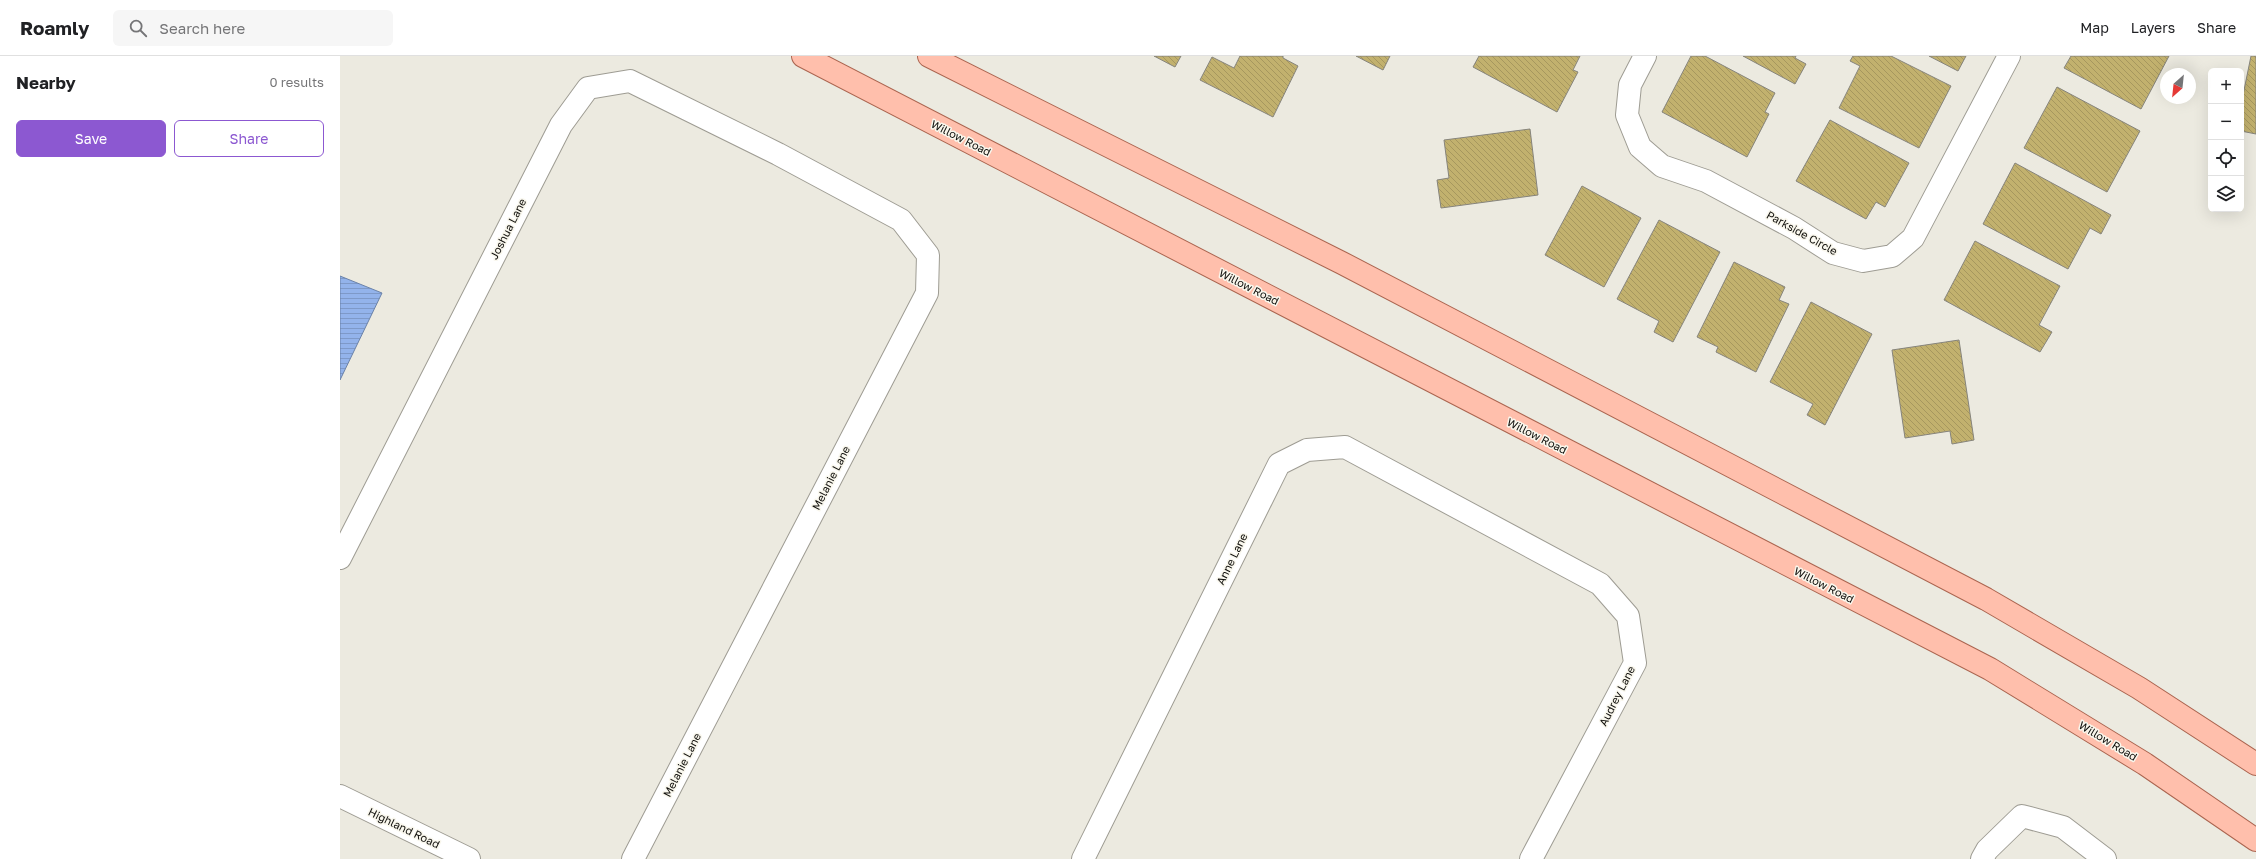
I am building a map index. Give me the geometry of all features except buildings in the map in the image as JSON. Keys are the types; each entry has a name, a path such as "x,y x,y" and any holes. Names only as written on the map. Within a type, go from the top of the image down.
{"main road":[{"name":"Willow Road","path":"803,56 1990,669 2145,764 2256,840"},
{"path":"929,56 1342,263 1986,599 2139,688 2256,764"}],"street":[{"name":"Parkside Circle","path":"1645,56 1630,85 1627,115 1640,147 1662,166 1719,188 1794,228 1833,253 1863,261 1892,256 1913,238 2009,56"},
{"name":"Joshua Lane","path":"340,558 561,125 588,88 630,81 778,154"},
{"name":"Melanie Lane","path":"633,859 927,293 928,255 901,220 778,154"},
{"name":"Anne Lane","path":"1083,859 1279,464 1307,450 1345,448 1486,523"},
{"name":"Audrey Lane","path":"1486,523 1600,584 1628,616 1635,663 1531,859"},
{"name":"Highland Road","path":"340,796 469,859"},
{"path":"1982,859 1987,850 2022,816 2063,827 2105,859"}],"water":[{"path":"340,276 382,293 340,380"}]}
